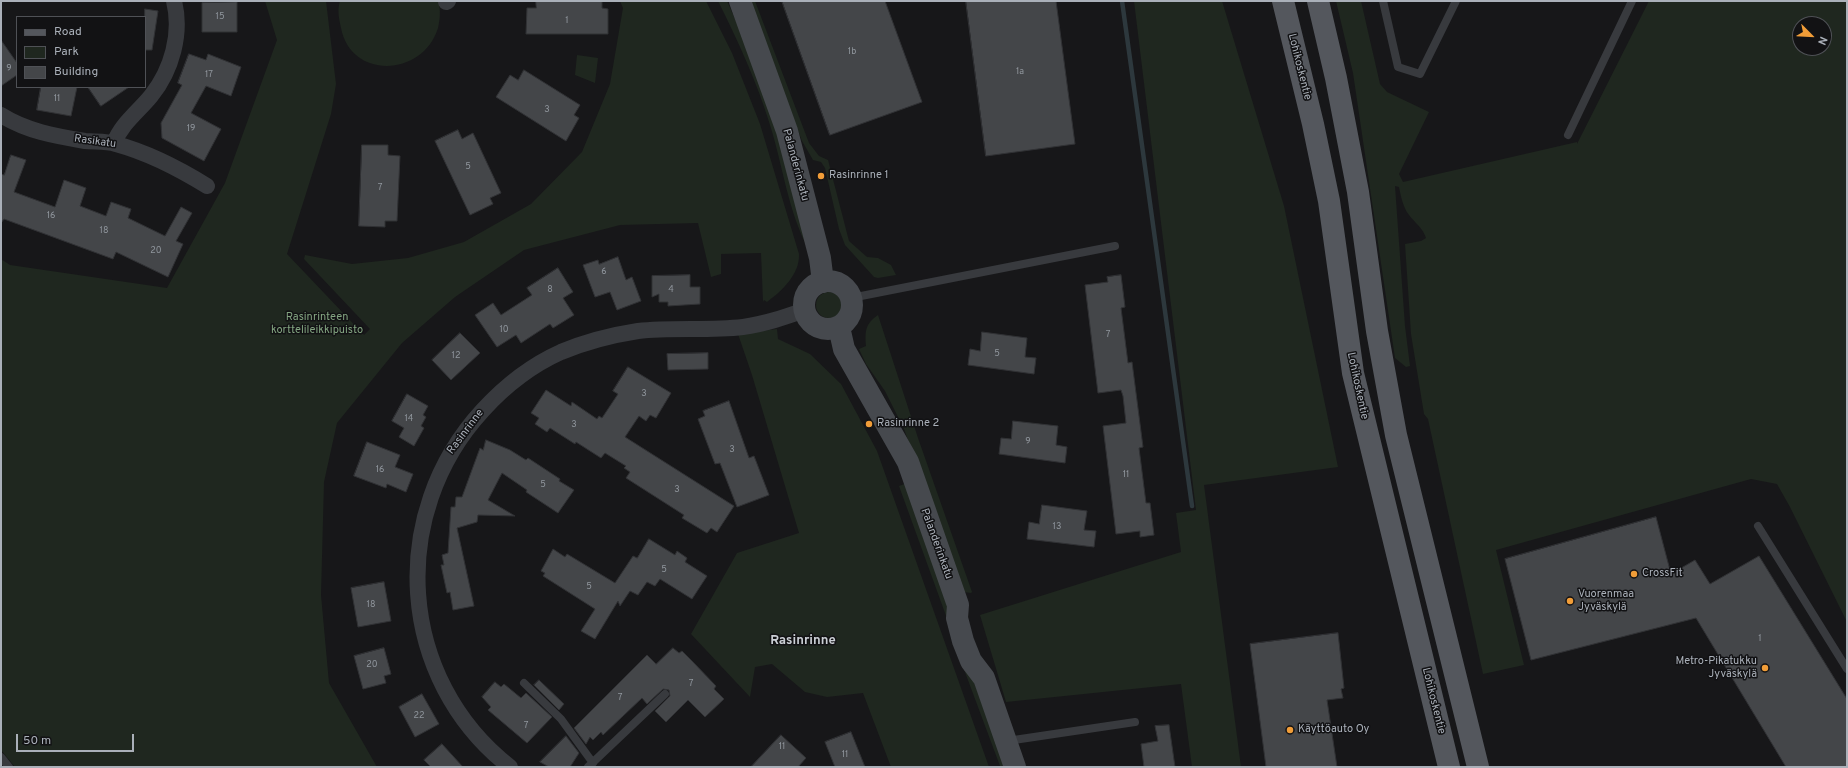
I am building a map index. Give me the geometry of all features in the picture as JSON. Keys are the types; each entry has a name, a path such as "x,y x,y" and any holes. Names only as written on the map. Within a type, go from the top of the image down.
{"main road":[{"name":"Lohikoskentie","path":"1283,1 1313,124 1329,201 1353,372 1449,767"},
{"path":"1318,1 1336,78 1358,192 1377,332 1396,435 1478,767"}],"street":[{"path":"114,143 118,133 127,120 151,95 166,72 176,40 176,8 174,1"},
{"name":"Palanderinkatu","path":"730,1 757,52"},
{"name":"Palanderinkatu","path":"740,1 757,52 787,131 820,258 823,282"},
{"name":"Rasikatu","path":"1,115 14,123 46,134 114,143 142,152 169,163 207,186"},
{"path":"830,281 843,286 851,298 852,307 850,315 839,327 824,329 818,326 811,322 805,310 806,295 810,289 823,282 830,281"},
{"name":"Rasinrinne","path":"510,767 483,743 468,726 447,693 429,652 418,602 417,574 421,527 436,481 459,439 490,403 520,376 549,358 577,346 607,337 639,331 743,327 777,320 805,310"},
{"name":"Palanderinkatu","path":"839,327 844,349 908,462 958,605 958,618 963,641 972,660 984,678 1016,767"}],"lane":[{"path":"1383,1 1398,66 1420,74 1456,1"},
{"path":"1568,135 1632,1"},
{"path":"851,298 1115,246"},
{"path":"1758,526 1847,669"},
{"path":"524,683 561,719 590,765 665,694"},
{"path":"1006,741 1135,722"},
{"path":"1,757 9,767"}],"green space":[{"name":"Rasinrinteen korttelileikkipuisto","path":"265,1 326,1 336,84 331,114 287,254 364,335 370,329 304,259 305,255 352,264 408,258 464,242 531,204 582,152 610,84 623,8 620,1 706,1 732,53 760,124 799,254 797,268 789,281 778,293 767,302 764,300 763,302 761,253 721,254 721,274 711,277 698,223 620,225 524,250 455,297 402,343 337,423 324,482 321,595 329,683 377,767 15,767 1,750 1,259 10,265 167,288 225,183 277,40"},
{"path":"340,1 438,1 440,14 438,28 430,44 418,56 403,63 388,66 372,64 358,57 347,45 339,18"},
{"path":"718,1 727,1 762,79 809,250 791,205 775,141 765,109 740,46"},
{"path":"748,1 755,1 809,143 819,156 828,160 849,241 867,257 878,258 891,265 896,275 878,278 874,277 845,245 839,229 825,168 821,162 813,160 802,141"},
{"path":"1134,1 1222,1 1284,206 1338,467 1204,485 1241,767 1192,767 1181,684 1006,702 980,615 1181,552 1176,513 1196,510"},
{"path":"1336,1 1361,1 1380,84 1387,92 1429,112 1399,174 1403,182 1577,142 1577,144 1649,1 1847,1 1847,622 1777,484 1751,479 1496,550 1524,665 1483,674 1428,419 1424,414 1411,334 1405,244 1421,241 1426,238 1421,228 1407,212 1402,202 1399,187 1395,186 1405,326 1410,366 1406,367 1395,358 1353,73"},
{"path":"577,55 598,58 595,83 575,75"},
{"path":"829,292 838,296 842,305 838,314 829,318 820,314 816,305 820,296"},
{"path":"878,315 918,438 972,592 971,593 964,592 904,429 885,391 866,364 859,349 866,346 868,325"},
{"path":"777,329 778,339 810,354 841,384 877,451 989,767 891,767 863,693 827,697 805,692 772,664 755,667 750,697 691,634 737,553 799,533 752,375 738,334"},
{"path":"907,483 951,609 949,624 899,486"},
{"path":"967,662 1005,767 1000,766 962,664"}],"building":[{"path":"536,1 602,1 602,8 608,9 608,34 526,34 527,8 536,8"},
{"path":"782,1 885,1 922,102 830,135"},
{"path":"966,1 1056,1 1075,144 986,156"},
{"path":"237,2 237,32 202,32 202,3"},
{"path":"145,9 158,11 152,50 146,50"},
{"path":"1,40 16,62 16,76 1,86"},
{"path":"189,54 206,60 208,54 241,67 231,96 206,86 191,113 221,129 204,161 162,138 161,123 182,85 178,83"},
{"path":"524,70 580,105 574,115 579,118 566,141 496,97 510,75 518,80"},
{"path":"41,88 77,88 71,116 37,110"},
{"path":"89,88 128,88 101,106"},
{"path":"458,130 462,139 473,133 501,193 490,198 493,204 470,215 435,141"},
{"path":"362,145 388,145 388,155 400,156 397,221 385,221 385,227 359,226"},
{"path":"11,155 26,160 14,192 55,207 64,180 86,188 80,206 106,216 111,202 131,209 128,218 165,236 181,207 192,213 176,241 183,244 168,277 116,252 113,259 4,219 1,223 1,174 4,175"},
{"path":"618,257 626,280 632,277 641,301 617,310 610,292 595,297 583,265 598,260 599,264"},
{"path":"558,268 573,292 563,298 574,315 553,328 550,324 521,343 516,335 497,347 475,315 493,303 501,315 532,295 527,288"},
{"path":"690,275 690,287 700,287 700,304 668,306 668,302 659,302 659,294 652,297 652,276"},
{"path":"1121,275 1125,307 1121,308 1128,363 1132,362 1143,447 1139,448 1146,503 1150,503 1154,535 1140,537 1140,531 1116,534 1103,426 1126,423 1123,396 1121,390 1098,393 1085,285 1108,282 1107,277"},
{"path":"982,332 1027,338 1025,357 1036,358 1034,374 968,365 970,349 980,351"},
{"path":"460,333 480,353 451,380 432,360"},
{"path":"708,353 708,369 668,370 667,354"},
{"path":"628,367 671,393 656,418 650,415 646,421 639,416 625,437 734,506 717,532 711,528 707,533 682,518 684,515 626,478 630,472 624,468 626,466 605,453 601,458 550,428 547,432 535,424 539,418 531,413 546,390 571,406 572,402 597,419 599,416 602,418 618,394 613,391"},
{"path":"407,394 428,406 423,415 426,417 421,426 424,428 414,446 399,437 404,428 392,421"},
{"path":"729,401 749,458 754,456 769,495 737,507 720,463 715,464 698,419 705,416 703,411"},
{"path":"1013,421 1058,426 1056,445 1067,447 1065,463 999,454 1001,438 1011,439"},
{"path":"486,440 510,450 526,460 528,458 574,490 558,513 526,492 527,490 502,473 488,500 515,516 478,515 477,522 457,528 474,606 453,610 450,592 447,593 441,565 444,565 442,555 448,553 451,507 455,507 456,497 462,497 480,448 483,450"},
{"path":"367,442 400,455 395,467 413,474 406,492 387,484 386,488 354,476"},
{"path":"1042,505 1087,511 1084,530 1096,531 1094,547 1027,539 1029,522 1039,524"},
{"path":"1656,517 1671,574 1695,560 1710,584 1759,556 1847,699 1847,767 1786,767 1696,618 1531,660 1505,559"},
{"path":"649,539 675,555 677,551 687,558 685,562 707,576 692,599 660,579 655,586 647,582 638,595 630,591 620,606 618,601 595,639 581,631 595,609 543,576 545,573 541,571 553,549 565,557 567,554 615,583 633,556 637,558"},
{"path":"384,582 391,621 358,627 351,588"},
{"name":"Käyttöauto Oy","path":"1338,633 1344,688 1341,689 1343,698 1327,700 1337,767 1266,767 1250,644"},
{"path":"384,648 391,674 384,676 386,683 363,689 354,656"},
{"path":"673,648 679,653 682,651 693,662 716,686 714,689 724,699 705,717 688,700 666,722 655,711 670,696 669,690 663,689 647,704 642,698 603,735 601,732 593,740 590,737 586,744 574,728 647,655 656,664"},
{"path":"539,680 564,704 559,710 534,685"},
{"path":"495,682 501,687 504,684 521,698 526,693 552,717 527,743 488,710 491,707 482,697"},
{"path":"422,694 439,724 415,737 399,707"},
{"path":"1169,725 1175,767 1144,767 1141,744 1158,741 1155,726"},
{"path":"851,732 865,767 835,767 825,742"},
{"path":"781,735 806,758 798,767 751,767"},
{"path":"566,736 579,753 570,767 549,767 540,762"},
{"path":"442,744 463,767 431,767 424,760"}],"waterway":[{"path":"1122,1 1192,506"}],"place":[{"name":"Rasinrinne 1","path":"821,176"},
{"name":"Rasinrinne 2","path":"869,424"},
{"name":"CrossFit","path":"1634,574"},
{"name":"Vuorenmaa Jyväskylä","path":"1570,601"},
{"name":"Metro-Pikatukku Jyväskylä","path":"1765,668"},
{"name":"Käyttöauto Oy","path":"1290,730"}],"district":[{"name":"Rasinrinne","path":"803,641"}]}
